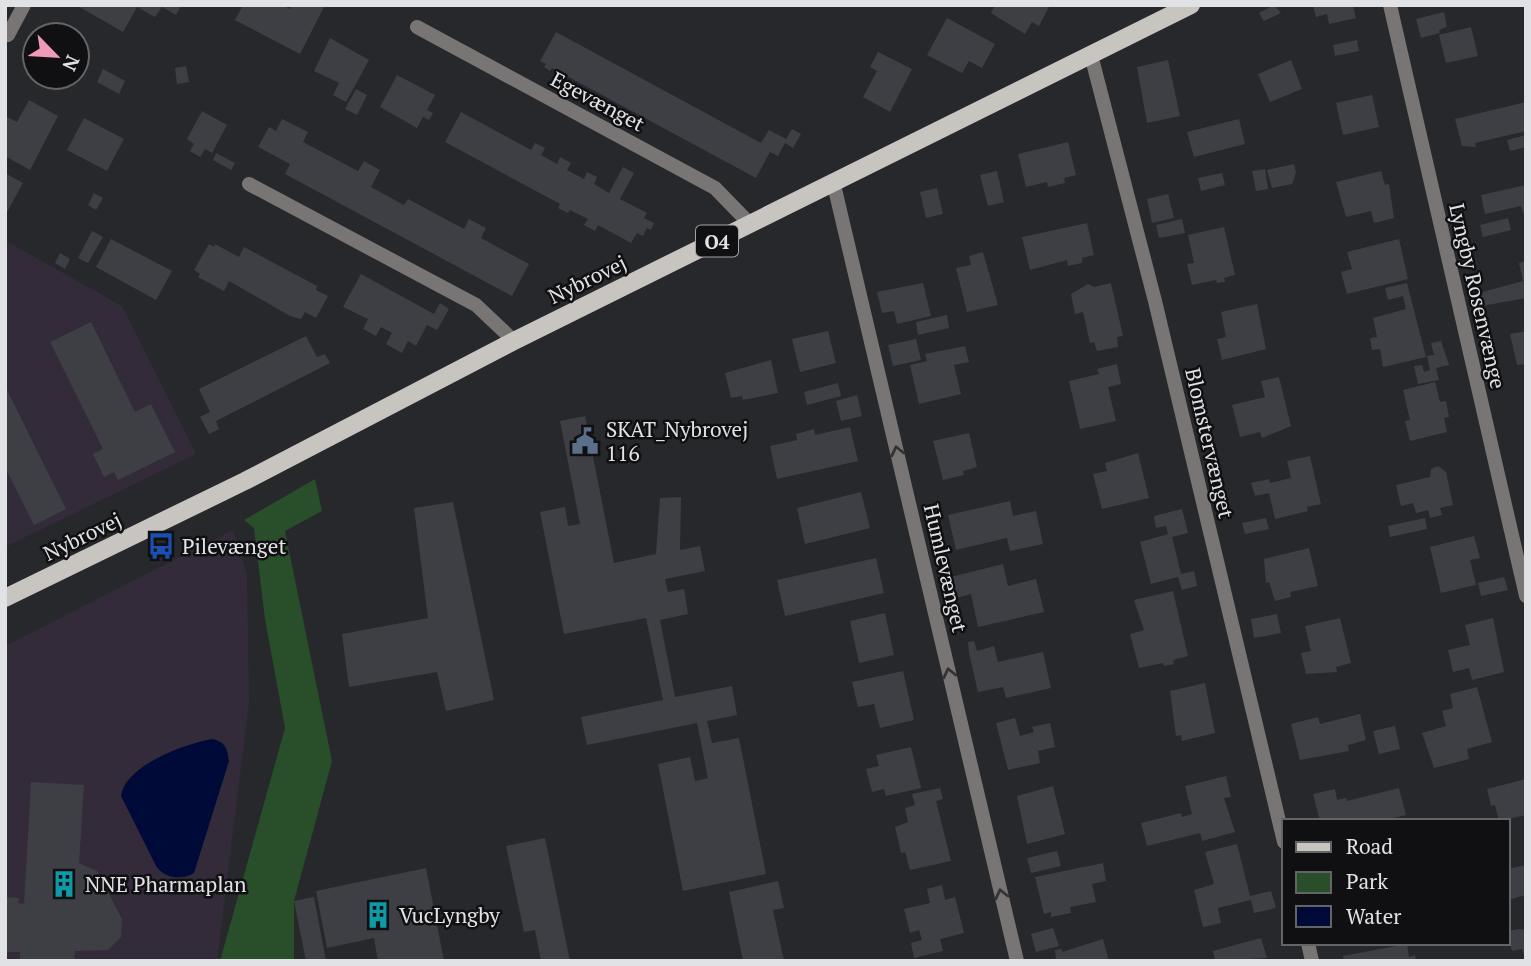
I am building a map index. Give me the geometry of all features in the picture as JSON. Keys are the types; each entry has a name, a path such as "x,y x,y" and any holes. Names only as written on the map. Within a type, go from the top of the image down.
{"main road":[{"name":"Nybrovej","path":"5,598 245,481 514,341 834,185 1191,5"}],"street":[{"path":"8,35 24,5"},
{"name":"Lyngby Rosenvænge","path":"1390,5 1526,596"},
{"name":"Egevænget","path":"417,27 715,188 750,224"},
{"name":"Blomstervænget","path":"1091,55 1155,301 1282,834"},
{"path":"249,184 476,305 514,341"},
{"name":"Humlevænget","path":"834,185 1017,961"}],"shaded area":[{"path":"5,237 8,242 122,306 196,454 5,547"},
{"path":"233,530 247,575 249,703 217,961 5,961 5,646"}],"green space":[{"path":"315,479 322,511 285,531 332,761 294,901 294,961 220,961 285,728 265,619 254,528 244,520"}],"water":[{"path":"213,739 225,747 229,761 194,873 172,877 158,869 121,796 125,785 144,766 188,745"}],"building":[{"path":"76,5 181,6 176,15 162,7 155,17 137,7 123,32"},
{"path":"243,5 283,5 290,9 292,5 325,5 300,54 235,20"},
{"path":"995,5 1050,5 1039,26 1032,22 1025,34 991,13"},
{"path":"1274,5 1281,13 1264,21 1259,13"},
{"path":"1313,5 1353,5 1356,18 1329,24 1327,14 1316,17"},
{"path":"1444,12 1447,27 1439,30 1440,33 1421,38 1416,19"},
{"path":"947,18 995,44 982,68 969,61 962,73 927,55"},
{"path":"1471,27 1478,56 1446,63 1439,35"},
{"path":"556,32 761,143 769,130 786,139 792,129 801,134 793,148 785,143 778,156 770,152 756,178 552,68 550,71 544,67 546,64 540,61"},
{"path":"330,38 369,60 346,102 333,95 339,83 314,71"},
{"path":"1357,40 1359,51 1335,56 1333,45"},
{"path":"878,52 912,69 890,112 863,97 877,71 870,67"},
{"path":"1168,60 1180,116 1147,123 1137,67"},
{"path":"1291,60 1302,89 1270,102 1258,74"},
{"path":"186,66 189,82 177,84 175,68"},
{"path":"103,69 125,81 119,94 97,82"},
{"path":"397,75 435,95 427,110 433,113 429,120 423,117 417,128 380,107"},
{"path":"356,89 367,95 357,115 345,109"},
{"path":"1372,95 1379,127 1343,135 1336,103"},
{"path":"29,100 58,116 30,170 5,156 5,116 17,122"},
{"path":"1526,102 1526,131 1475,143 1476,147 1462,146 1455,119"},
{"path":"202,111 227,125 212,153 205,149 200,157 190,151 194,144 187,139"},
{"path":"461,112 531,150 535,143 545,148 541,155 557,164 560,157 571,163 567,170 584,179 587,172 597,177 594,184 609,193 623,167 634,173 620,199 647,213 644,218 654,223 651,230 647,228 643,236 637,233 631,243 598,225 595,231 584,225 588,219 570,210 568,213 558,208 560,204 445,142"},
{"path":"84,118 124,139 107,171 67,150"},
{"path":"282,119 308,132 303,142 358,171 364,161 380,170 371,187 404,205 408,199 464,229 469,219 486,228 481,238 529,264 512,296 285,174 290,164 258,147 269,127 276,131"},
{"path":"1239,119 1245,144 1194,157 1187,132"},
{"path":"1526,135 1526,147 1510,151 1507,140"},
{"path":"1068,142 1076,175 1064,178 1065,183 1048,187 1047,182 1026,187 1018,154"},
{"path":"216,153 235,163 231,170 213,160"},
{"path":"1294,164 1296,173 1292,184 1272,188 1267,170"},
{"path":"1265,169 1268,189 1256,191 1252,171"},
{"path":"997,171 1004,202 988,206 980,175"},
{"path":"1381,171 1385,185 1389,184 1394,218 1374,223 1371,211 1346,217 1336,182"},
{"path":"5,173 23,183 7,212 5,211"},
{"path":"1222,173 1225,185 1201,191 1198,178"},
{"path":"1526,185 1526,221 1521,206 1485,214 1481,195"},
{"path":"937,188 943,214 926,218 920,192"},
{"path":"94,193 103,198 96,210 88,205"},
{"path":"1168,194 1174,218 1152,223 1147,199"},
{"path":"1508,218 1511,230 1483,237 1480,225"},
{"path":"1182,219 1185,233 1159,238 1156,225"},
{"path":"1087,223 1094,255 1082,258 1082,263 1068,266 1067,260 1030,270 1022,237"},
{"path":"1224,227 1235,275 1224,278 1225,282 1217,283 1216,280 1192,285 1187,264 1194,263 1188,235"},
{"path":"92,231 103,237 88,263 78,258"},
{"path":"111,239 172,271 156,300 96,267"},
{"path":"1399,239 1408,279 1347,294 1341,272 1352,269 1347,252"},
{"path":"209,244 214,247 215,244 239,257 244,247 317,286 316,290 328,296 316,318 305,312 301,319 290,316 229,281 224,291 198,277 200,274 194,270"},
{"path":"983,252 998,305 967,312 956,268 971,265 969,256"},
{"path":"60,253 70,259 65,269 55,263"},
{"path":"1526,261 1526,298 1482,306 1479,293 1523,281 1519,263"},
{"path":"361,274 434,314 440,303 449,309 437,330 427,325 416,346 408,341 402,353 386,344 392,333 381,327 376,336 363,329 368,319 343,307"},
{"path":"923,283 931,316 897,324 894,311 882,313 877,292"},
{"path":"1111,283 1123,336 1117,337 1118,347 1097,351 1094,342 1090,343 1083,312 1075,314 1071,294 1088,284 1094,287"},
{"path":"1407,283 1426,357 1383,367 1380,349 1372,350 1370,338 1377,337 1373,318 1406,309 1403,296 1388,300 1385,288"},
{"path":"1257,304 1266,349 1222,360 1217,339 1226,337 1221,312"},
{"path":"947,315 949,328 918,335 916,322"},
{"path":"91,322 135,412 151,404 175,452 118,480 114,472 104,477 93,454 103,449 50,342"},
{"path":"828,331 836,363 800,372 792,339"},
{"path":"1526,331 1526,364 1517,365 1510,334"},
{"path":"306,336 317,357 325,354 330,363 216,421 219,429 209,434 200,417 210,412 199,389"},
{"path":"916,339 921,360 893,366 888,345"},
{"path":"1441,341 1449,365 1436,368 1439,380 1418,384 1414,366 1422,365 1424,372 1430,370 1427,356 1434,355 1431,343"},
{"path":"965,346 969,362 954,365 961,394 919,404 910,365 927,361 925,354"},
{"path":"771,360 778,393 743,400 742,396 731,398 725,373"},
{"path":"1117,364 1121,384 1108,387 1116,421 1080,429 1069,381 1099,374 1097,369"},
{"path":"1279,377 1291,426 1262,438 1260,432 1240,437 1232,405 1265,397 1261,381"},
{"path":"1435,382 1440,402 1446,401 1449,417 1444,418 1447,432 1410,441 1405,421 1410,420 1403,390"},
{"path":"838,383 841,396 807,405 804,392"},
{"path":"5,386 66,509 34,525 5,467"},
{"path":"857,395 862,416 841,421 836,401"},
{"path":"585,416 614,563 656,554 660,498 681,497 680,550 700,546 705,571 665,579 668,592 684,589 688,614 660,620 675,697 732,686 737,715 707,721 712,743 739,738 766,874 683,891 658,764 690,757 695,781 708,778 697,723 587,745 581,717 663,700 646,618 564,634 540,512 565,507 568,526 580,524 560,421"},
{"path":"850,427 858,461 777,479 770,446 797,440 796,434 814,429 815,435"},
{"path":"969,433 977,467 963,471 964,475 943,480 933,441"},
{"path":"1138,453 1149,498 1102,509 1093,474 1107,471 1105,463"},
{"path":"1310,456 1321,504 1307,507 1308,511 1275,519 1269,493 1255,496 1251,483 1269,479 1270,483 1291,478 1287,461"},
{"path":"1438,466 1446,472 1453,505 1440,508 1442,515 1430,518 1428,510 1416,513 1413,503 1401,506 1396,485 1430,477 1431,469"},
{"path":"861,492 870,528 805,544 797,508"},
{"path":"1010,501 1013,516 1036,511 1043,544 1010,551 1007,538 956,550 948,515"},
{"path":"453,502 494,700 446,711 437,672 349,687 342,634 428,618 414,508"},
{"path":"1182,509 1188,533 1172,537 1181,574 1194,571 1197,586 1182,590 1178,577 1151,584 1140,542 1168,534 1166,526 1156,528 1154,516"},
{"path":"1266,518 1269,529 1245,534 1242,523"},
{"path":"1425,518 1427,529 1390,537 1388,526"},
{"path":"1474,536 1480,558 1470,560 1476,585 1441,593 1430,547"},
{"path":"1309,548 1318,586 1290,592 1291,597 1275,601 1269,582 1266,583 1264,559"},
{"path":"876,558 884,593 785,616 777,580"},
{"path":"1003,564 1008,586 1036,579 1044,612 978,627 971,594 956,598 951,577"},
{"path":"1504,577 1508,590 1481,596 1478,583"},
{"path":"1173,591 1188,656 1173,660 1174,664 1164,666 1163,663 1139,668 1130,634 1144,630 1134,600"},
{"path":"885,613 894,655 859,663 850,621"},
{"path":"1277,614 1281,633 1254,638 1251,619"},
{"path":"1340,618 1351,663 1336,667 1337,672 1306,674 1301,653 1311,651 1305,626"},
{"path":"1493,618 1504,672 1472,680 1469,668 1453,672 1448,650 1470,645 1465,625"},
{"path":"974,641 977,651 994,646 998,662 1043,652 1051,688 1006,698 1003,687 978,692 968,642"},
{"path":"903,671 914,720 880,728 874,704 858,707 852,682"},
{"path":"1205,683 1215,733 1182,741 1181,735 1176,736 1170,691"},
{"path":"1477,687 1492,742 1467,749 1469,759 1434,768 1422,733 1446,726 1442,711 1453,708 1450,694"},
{"path":"1360,714 1366,740 1348,745 1349,751 1300,760 1291,724 1318,717 1320,724"},
{"path":"1015,718 1020,736 1034,732 1032,727 1050,723 1055,747 1038,751 1040,763 1008,770 996,723"},
{"path":"1395,726 1400,749 1379,754 1373,731"},
{"path":"911,747 921,788 886,796 884,789 872,792 866,769 879,766 876,755"},
{"path":"1226,776 1231,797 1224,798 1235,832 1202,841 1200,833 1147,846 1141,823 1181,813 1182,817 1192,814 1185,786"},
{"path":"1526,779 1526,815 1498,819 1495,805 1491,806 1487,789"},
{"name":"NNE Pharmaplan","path":"31,782 84,785 79,863 97,871 122,919 121,937 108,950 75,951 74,961 20,961 20,952 5,952 5,897 19,898 18,903 24,904"},
{"path":"1053,786 1065,834 1027,844 1017,796"},
{"path":"940,788 943,799 936,801 951,861 910,870 905,852 901,853 895,827 908,822 905,808 915,805 912,794"},
{"path":"1399,788 1406,815 1389,819 1319,819 1313,794 1335,789 1337,800 1346,798 1347,801"},
{"name":"VucLyngby","path":"545,838 570,961 541,961 535,930 524,932 506,846"},
{"path":"1237,844 1250,896 1271,891 1276,908 1254,913 1251,900 1218,908 1221,923 1203,927 1194,890 1214,884 1205,852"},
{"path":"1057,851 1061,866 1031,873 1027,858"},
{"path":"1103,863 1106,881 1092,884 1096,902 1070,907 1071,913 1051,917 1051,912 1044,914 1035,877"},
{"path":"1526,865 1526,895 1510,899 1510,869"},
{"name":"VucLyngby","path":"426,868 444,961 378,961 374,938 327,948 316,891"},
{"path":"778,881 784,908 773,910 784,961 743,961 729,892"},
{"path":"942,885 945,900 955,897 964,933 940,939 943,951 914,958 911,943 922,940 919,930 910,933 904,909 930,903 927,889"},
{"path":"314,897 326,961 306,961 294,901"},
{"path":"1053,928 1059,946 1036,952 1031,934"},
{"path":"1526,930 1526,961 1522,949 1512,951 1510,931"},
{"path":"1261,938 1267,958 1215,961 1213,951"},
{"path":"1103,939 1109,961 1056,961 1055,950 1062,949 1062,952"},
{"path":"1407,945 1409,957 1415,955 1416,961 1344,961 1343,956"}],"place":[{"name":"SKAT_Nybrovej 116","path":"585,441"},
{"name":"Pilevænget","path":"161,546"},
{"name":"NNE Pharmaplan","path":"64,884"},
{"name":"VucLyngby","path":"378,915"}]}
